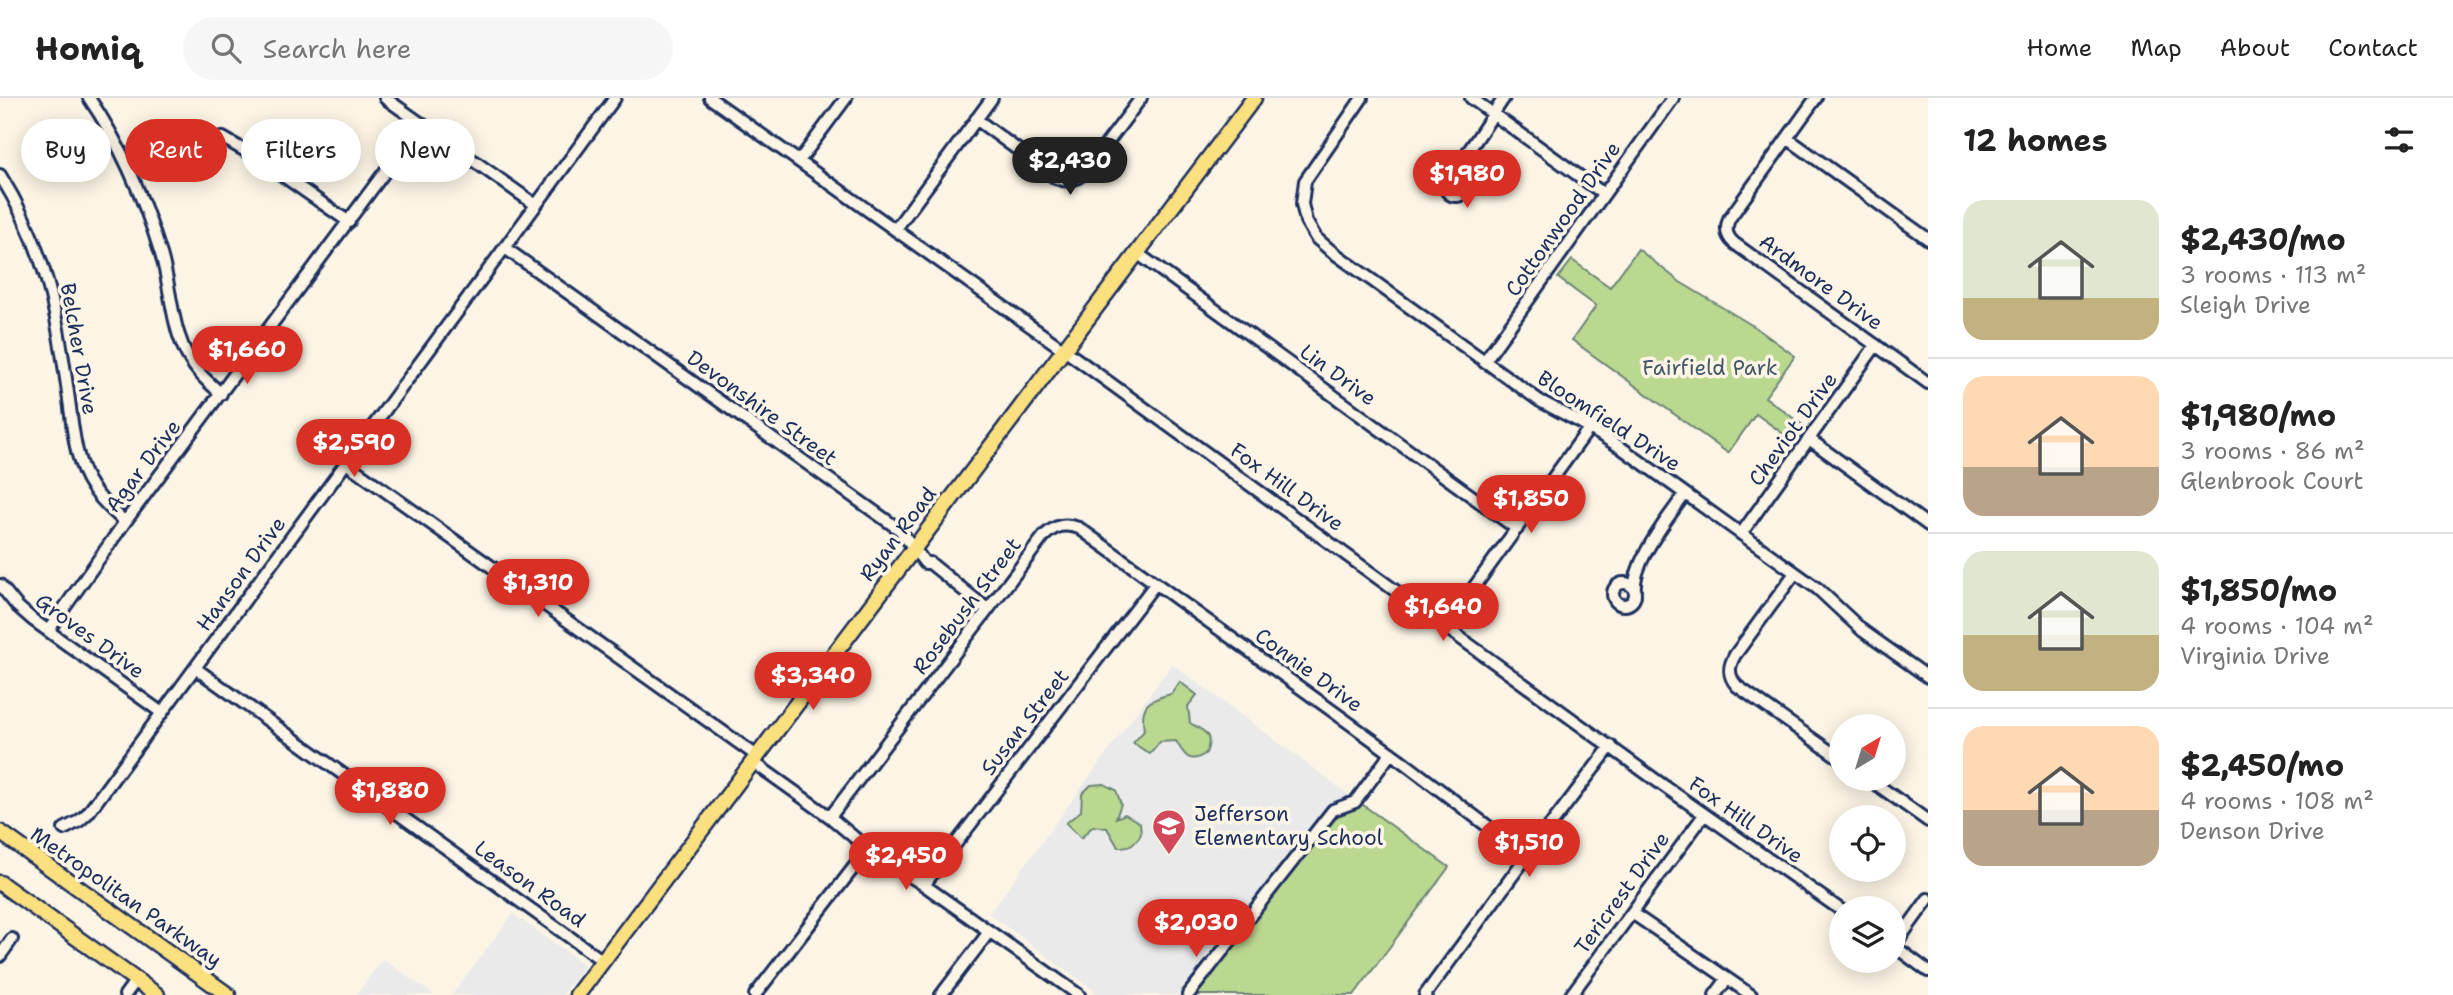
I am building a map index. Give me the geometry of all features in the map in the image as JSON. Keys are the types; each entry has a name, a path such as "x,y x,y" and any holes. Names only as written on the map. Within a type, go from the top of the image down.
{"main road":[{"name":"Ryan Road","path":"577,995 1254,98"},
{"name":"Metropolitan Parkway","path":"0,832 228,995"},
{"path":"0,883 157,995"}],"street":[{"path":"89,98 125,159"},
{"path":"385,98 415,119"},
{"name":"Hanson Drive","path":"64,829 88,813 615,98"},
{"name":"Fox Hill Drive","path":"710,98 1064,350 1704,815 1829,902"},
{"path":"799,161 846,98"},
{"path":"895,230 992,98"},
{"path":"975,119 1056,178 1070,181 1086,171 1141,98"},
{"name":"Bloomfield Drive","path":"1362,98 1305,181 1302,204 1306,220 1316,238 1539,401 1590,427 1741,534 1830,599 1863,631 1928,677"},
{"path":"1471,98 1604,194"},
{"path":"1461,163 1466,181 1465,192 1455,197 1446,191 1444,183 1461,163 1465,152 1504,98"},
{"name":"Cottonwood Drive","path":"1484,362 1673,98"},
{"path":"1816,98 1787,138 1928,239"},
{"name":"Ardmore Drive","path":"1787,138 1729,219 1728,236 1928,383"},
{"path":"227,140 256,157 349,222"},
{"path":"475,162 536,205"},
{"path":"1448,177 1458,174 1466,181"},
{"name":"Belcher Drive","path":"0,175 22,214 48,279 63,356 75,442 84,473 98,496 125,522"},
{"path":"135,182 163,258 181,343 198,371 221,394"},
{"name":"Agar Drive","path":"48,631 125,522 378,182"},
{"name":"Devonshire Street","path":"505,248 900,530 925,563 930,563 987,609"},
{"name":"Lin Drive","path":"1137,253 1517,528"},
{"name":"Cheviot Drive","path":"1741,534 1876,345"},
{"path":"1446,626 1590,427"},
{"path":"1809,439 1928,525"},
{"path":"346,463 755,759 868,849 924,885 1079,995"},
{"path":"1635,575 1634,601 1628,605 1620,605 1613,593 1616,586 1635,575 1662,527 1685,494"},
{"name":"Connie Drive","path":"1063,525 1079,528 1391,753 1527,856"},
{"name":"Rosebush Street","path":"830,817 1044,536 1054,527 1063,525"},
{"path":"1795,573 1735,656 1730,674 1737,685 1829,750"},
{"name":"Susan Street","path":"924,885 1156,583"},
{"path":"1623,583 1630,584 1635,590"},
{"name":"Groves Drive","path":"0,585 17,606 48,631 162,713"},
{"name":"Leason Road","path":"195,668 603,961"},
{"path":"1425,995 1611,746"},
{"path":"1188,995 1333,810 1355,802 1391,753"},
{"path":"1886,791 1928,821"},
{"name":"Tericrest Drive","path":"1571,995 1704,815"},
{"path":"755,995 868,849"},
{"path":"1906,929 1928,899"},
{"path":"1632,913 1751,995"},
{"path":"941,995 989,932"},
{"path":"0,956 12,939"},
{"path":"1906,955 1928,971"},
{"path":"1715,995 1727,979"},
{"path":"125,995 136,980"}],"shaded area":[{"name":"Jefferson Elementary School","path":"1172,664 1352,797 1196,995 1100,995 989,914"},
{"path":"513,914 585,965 562,995 452,995"},
{"path":"383,959 434,995 356,995"}],"green space":[{"name":"Fairfield Park","path":"1638,249 1680,282 1755,327 1795,356 1765,397 1804,426 1793,441 1756,414 1728,453 1572,340 1596,306 1558,278 1572,260 1610,287"},
{"path":"1180,682 1197,695 1188,706 1190,723 1208,737 1206,753 1200,757 1188,757 1176,741 1160,742 1150,754 1133,743 1144,731 1144,709 1151,701 1171,694"},
{"path":"1104,784 1116,790 1121,804 1116,818 1125,814 1140,823 1141,834 1129,846 1118,847 1107,828 1093,826 1081,838 1066,823 1081,811 1082,794 1091,785"},
{"path":"1352,797 1449,867 1354,995 1196,995"}],"place":[{"name":"Jefferson Elementary School","path":"1169,856"}]}
